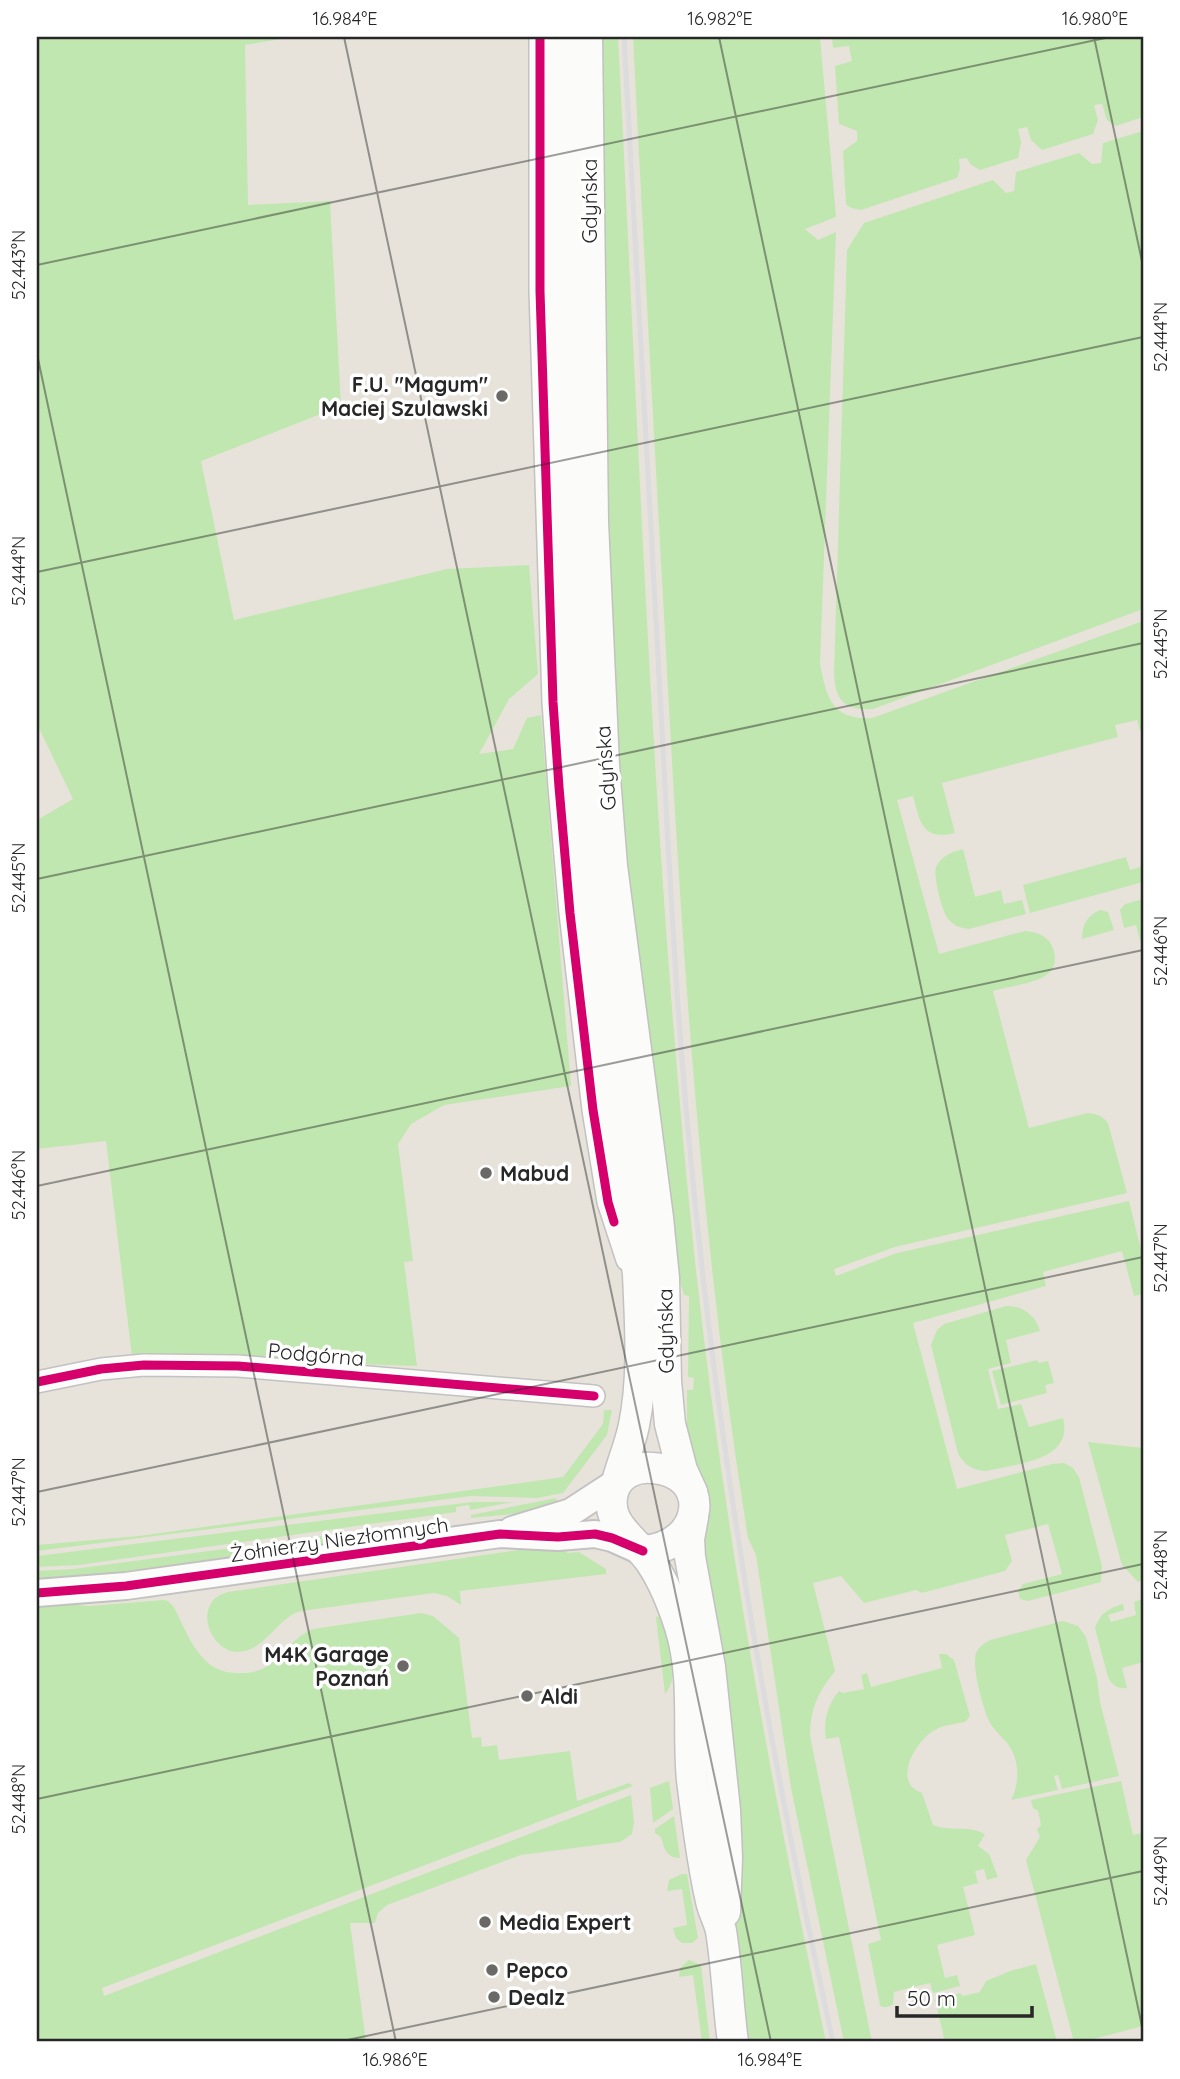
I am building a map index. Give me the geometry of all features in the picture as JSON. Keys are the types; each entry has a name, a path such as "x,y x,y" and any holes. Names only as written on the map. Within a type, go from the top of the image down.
{"main road":[{"name":"Gdyńska","path":"562,37 568,533 581,794 595,939 618,1105 639,1298 637,1404 629,1446 617,1482"},
{"name":"Gdyńska","path":"587,37 593,522 604,765 612,866 660,1230 670,1424 693,1501 690,1558 710,1667 725,1810 727,1904 721,1929"},
{"path":"654,1468 674,1475 693,1501 688,1528 677,1541 664,1548 643,1552 621,1530 612,1514 612,1498 617,1482 628,1472 639,1469 654,1468"},
{"name":"Gdyńska","path":"643,1552 661,1579 673,1606 687,1658 693,1789 711,1903 721,1929 733,2042"}],"street":[{"path":"540,37 540,291 553,702 559,787 570,913 593,1110 608,1202 639,1298"},
{"name":"Podgórna","path":"37,1382 101,1369 133,1366 238,1366 594,1396"},
{"name":"Żołnierzy Niezłomnych","path":"500,1534 571,1512 617,1482"},
{"name":"Żołnierzy Niezłomnych","path":"37,1593 126,1586 500,1534 558,1537 595,1534 612,1538 643,1552"}],"green space":[{"path":"37,37 292,37 245,45 248,205 330,201 341,406 201,461 234,620 447,569 529,565 538,674 509,699 479,754 513,749 527,718 541,715 571,1086 444,1105 411,1124 398,1144 413,1261 404,1262 417,1366 132,1357 106,1141 37,1149 37,820 73,799 37,724"},
{"path":"596,37 618,37 657,791 679,1092 704,1343 732,1544 766,1744 826,2042 743,2042 700,1555 709,1515 709,1495 695,1464 683,1426 687,1425 687,1390 693,1390 694,1378 688,1377 689,1296 684,1295 676,1267 636,987 606,606"},
{"path":"633,37 820,37 836,217 805,229 818,240 836,232 820,664 825,687 834,705 848,715 872,718 1143,621 1143,730 1140,731 1137,720 1115,725 1118,737 942,783 955,833 944,835 929,832 921,821 913,796 897,800 939,954 1025,931 1041,935 1050,942 1055,959 1053,968 1047,975 1038,980 993,991 1029,1128 1088,1113 1102,1117 1108,1123 1127,1193 895,1247 834,1269 836,1276 897,1253 1129,1201 1143,1258 1143,1294 1134,1296 1122,1251 1043,1272 1046,1286 913,1323 957,1489 1052,1464 1064,1463 1073,1468 1079,1477 1102,1566 1101,1582 1028,1601 1020,1599 1018,1591 1023,1584 1062,1574 1048,1524 1005,1535 1012,1561 1005,1571 922,1593 916,1590 864,1603 841,1576 813,1583 835,1671 816,1701 810,1736 872,2042 844,2042 791,1788 756,1555 748,1538 717,1313 694,1087 678,861"},
{"path":"832,37 1143,37 1143,117 1116,126 1107,120 1102,104 1094,105 1098,120 1093,134 1042,150 1031,140 1027,127 1018,129 1021,142 1018,158 980,170 970,164 967,158 959,159 957,178 861,210 851,208 846,204 843,151 857,141 857,131 839,124 835,66 852,61 849,46 833,48"},
{"path":"1143,131 1143,609 873,709 849,706 839,697 834,673 847,250 864,223 993,180 1006,193 1014,191 1016,172 1079,153 1092,164 1101,163 1103,143"},
{"path":"963,849 975,897 1001,890 1004,904 1022,900 1026,914 969,929 951,922 946,916 939,894 936,867 944,857"},
{"path":"1126,857 1130,870 1143,866 1143,882 1030,913 1023,885"},
{"path":"1143,899 1141,944 1136,925 1124,928 1120,910 1125,904"},
{"path":"1100,910 1108,912 1114,930 1082,939 1086,921"},
{"path":"1006,1306 1028,1312 1040,1331 1006,1340 1011,1363 988,1369 998,1409 1021,1404 1029,1427 1063,1418 1064,1432 1060,1443 1040,1458 986,1471 969,1466 958,1453 931,1345 937,1330 944,1324"},
{"path":"1037,1360 1039,1363 1048,1361 1054,1383 1045,1385 1047,1393 1001,1405 992,1371"},
{"path":"604,1410 612,1410 607,1435 563,1493 537,1498 471,1496 37,1551 37,1545 139,1536 563,1477 603,1424"},
{"path":"1088,1442 1143,1448 1143,1580 1138,1582 1122,1565"},
{"path":"556,1498 558,1503 553,1510 471,1518 471,1515"},
{"path":"472,1502 513,1502 470,1510 469,1505 456,1507 456,1512 79,1565 37,1567 37,1556"},
{"path":"419,1526 377,1539 117,1576 37,1581 37,1571 74,1569 383,1528"},
{"path":"565,1547 567,1553 579,1552 606,1569 606,1574 460,1591 461,1605 447,1596 434,1593 301,1611 285,1620 256,1646 238,1652 219,1644 208,1625 210,1605 217,1597 228,1592 533,1548"},
{"path":"1143,1599 1143,1662 1122,1668 1127,1688 1120,1688 1108,1677 1095,1628 1109,1609 1123,1604 1124,1610 1108,1615 1111,1622 1136,1615 1134,1602"},
{"path":"163,1600 174,1607 191,1642 206,1661 228,1672 242,1673 265,1668 291,1644 313,1629 421,1613 433,1616 459,1638 472,1738 481,1737 482,1747 497,1745 499,1760 570,1751 577,1801 629,1783 633,1786 102,1988 104,1996 631,1795 634,1822 632,1834 620,1842 521,1855 387,1905 378,1913 375,1923 350,1923 366,2042 37,2042 37,1602 90,1606"},
{"path":"660,1616 673,1666 673,1676 665,1694 656,1617"},
{"path":"1063,1621 1078,1626 1086,1637 1119,1776 1062,1789 1058,1775 1054,1776 1058,1790 1011,1800 1017,1779 1014,1756 986,1715 978,1686 975,1657 977,1651 990,1640"},
{"path":"939,1654 946,1654 954,1660 970,1716 965,1722 937,1729 927,1735 912,1756 907,1773 909,1781 913,1788 922,1793 933,1825 985,1834 978,1846 989,1854 998,1877 987,1880 984,1869 975,1871 978,1883 963,1887 975,1935 937,1945 945,1978 957,1975 960,1986 933,1993 930,1983 894,1992 893,2004 885,2007 880,2005 868,1944 881,1940 839,1737 826,1739 825,1726 831,1702 839,1691 843,1693 864,1689 861,1675 867,1673 871,1687 942,1668"},
{"path":"669,1781 673,1809 653,1823 650,1788"},
{"path":"1121,1781 1133,1835 1143,1833 1143,2026 1074,2042 1026,1860 1040,1837 1037,1829 1041,1825 1038,1811 1033,1808 1031,1800"},
{"path":"674,1816 680,1858 669,1855 661,1837 655,1833 655,1829"},
{"path":"687,1874 698,1938 692,1943 682,1943 676,1938 673,1928 687,1925 682,1889 667,1891 669,1880"},
{"path":"689,1960 701,1965 710,2042 702,2042 693,1975 679,1977 680,1968"},
{"path":"1036,1964 1057,2042 945,2042 935,2000 960,1993 963,1996 980,1992 986,1981"}],"railway":[{"path":"624,37 685,1101 716,1383 748,1604 788,1823 833,2042"}],"cycle path":[{"path":"540,37 540,291 553,702 570,913 593,1110 608,1202 614,1222"},
{"path":"37,1382 101,1369 144,1365 238,1366 594,1396"},
{"path":"37,1593 126,1586 500,1534 558,1537 595,1534 643,1551"}],"place":[{"name":"F.U. \"Magum\" Maciej Szulawski","path":"502,396"},
{"name":"Mabud","path":"486,1173"},
{"name":"M4K Garage Poznań","path":"403,1666"},
{"name":"Aldi","path":"527,1696"},
{"name":"Media Expert","path":"485,1922"},
{"name":"Pepco","path":"492,1970"},
{"name":"Dealz","path":"494,1997"}]}
